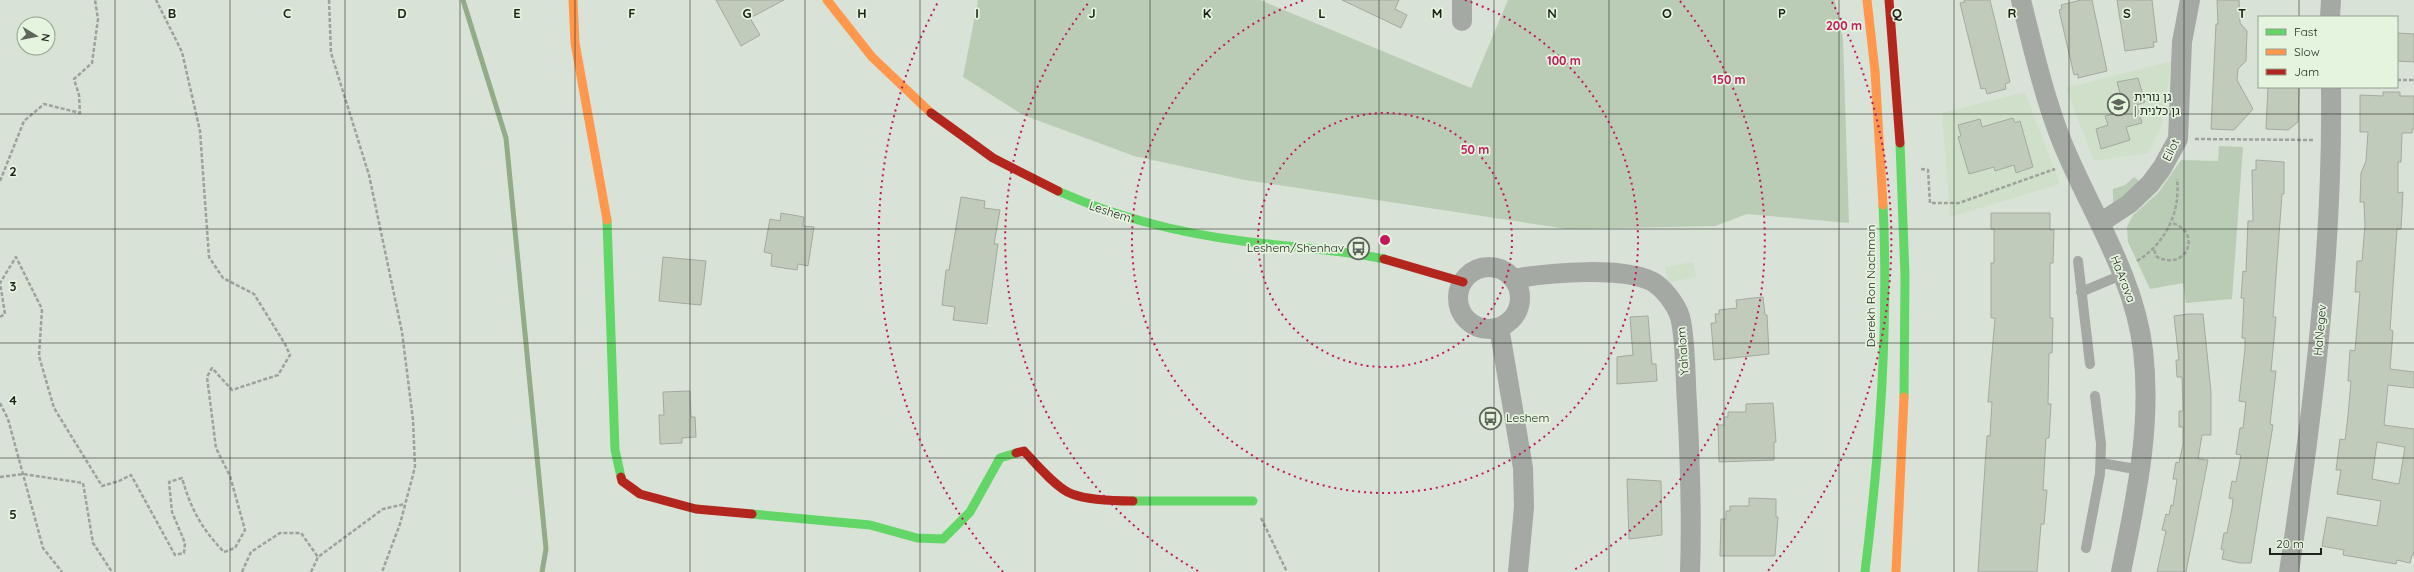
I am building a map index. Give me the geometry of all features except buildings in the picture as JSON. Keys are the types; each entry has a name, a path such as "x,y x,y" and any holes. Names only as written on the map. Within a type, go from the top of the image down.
{"street":[{"path":"573,0 575,43 607,221 615,450 622,481 640,494 696,509 870,525 917,538 943,539 970,512 1000,458 1024,451 1044,473 1071,494 1116,501 1253,501"},
{"name":"Leshem","path":"827,0 843,23 879,66 932,114 976,148 1011,170 1043,186 1093,208 1167,228 1222,238 1378,258 1463,282"},
{"path":"1462,0 1462,21"},
{"name":"Derekh Ron Nachman","path":"1865,572 1872,518 1879,431 1884,274 1882,188 1867,0"},
{"path":"1888,0 1903,180 1905,284 1906,356 1896,572"},
{"name":"HaArava","path":"2021,0 2041,79 2062,142 2100,223 2129,269 2146,382 2146,423 2141,470 2121,572"},
{"name":"Eilot","path":"2100,223 2129,204 2150,184 2162,168 2178,139 2182,49 2190,0"},
{"path":"2330,16 2331,0"},
{"name":"HaNegev","path":"2289,572 2308,444 2324,282 2331,150 2331,88"},
{"path":"1483,267 1493,267 1505,271 1513,279 1518,286 1520,301 1515,314 1508,322 1498,327 1489,329 1478,327 1464,316 1459,304 1460,290 1463,282 1474,271 1483,267"},
{"name":"Yahalom","path":"1513,279 1561,273 1635,275 1656,284 1671,300 1681,320 1685,365 1689,441 1690,572"},
{"path":"1498,327 1524,468 1524,507 1518,572"}],"lane":[{"path":"2078,261 2090,364"},
{"path":"2081,292 2129,269"},
{"path":"2086,548 2101,463 2101,444 2095,396"},
{"path":"2101,463 2141,470"}],"path":[{"path":"0,181 24,121 44,104 80,113 78,95 74,80 92,63 98,19 95,0"},
{"path":"0,317 5,314 0,284 16,257 42,309 39,356 54,408 102,486 119,481 131,475 175,554 184,553 186,543 172,512 169,482 182,478 190,506 209,536 224,552 235,548 245,530 230,476 216,448 207,377 212,368 232,390 278,375 290,355 285,344 254,294 223,278 209,257 200,131 182,52 156,0"},
{"path":"329,0 331,53 369,176 402,332 413,420 415,467 400,524 382,572"},
{"path":"2398,80 2414,80"},
{"path":"2194,139 2316,140"},
{"path":"1917,168 1928,170 1930,203 1959,203 2063,166"},
{"path":"2129,269 2154,249 2172,223 2178,189 2175,172"},
{"path":"2154,249 2157,257 2168,261 2180,258 2185,253 2189,241 2188,234 2183,228 2172,223"},
{"path":"0,403 8,419 43,548 62,572"},
{"path":"0,477 23,474 83,483 93,543 112,572"},
{"path":"1253,501 1287,572"},
{"path":"311,572 318,557 383,509 405,504"},
{"path":"242,572 250,552 280,533 301,533 318,557"}],"shaded area":[{"path":"978,0 1260,0 1471,88 1508,0 1835,0 1843,39 1849,223 1747,214 1715,226 1567,229 1245,180 1134,156 1023,115 963,77"},
{"name":"גן נורית | גן כלנית","path":"2172,61 2162,125 2148,153 2094,161 2066,88"},
{"path":"2025,92 2060,184 1950,217 1942,113"},
{"path":"2219,146 2243,147 2232,299 2186,303 2183,283 2150,289 2128,242 2127,227 2133,215 2158,193 2181,160 2218,161"},
{"path":"2134,177 2143,184 2113,205 2113,189 2125,185"},
{"path":"1693,262 1696,277 1668,283 1665,267"}],"waterway":[{"path":"463,0 506,138 546,549 542,572"}],"traffic: fast":[{"path":"1900,143 1905,276 1904,397"},
{"path":"1058,191 1102,209 1171,229 1218,238 1313,248 1384,259"},
{"path":"1865,572 1875,480 1882,388 1885,297 1883,205"},
{"path":"607,220 615,450 621,477"},
{"path":"752,514 870,525 917,538 943,539 970,512 1000,458 1016,453"},
{"path":"1133,501 1253,501"}],"traffic: slow":[{"path":"573,0 575,43 607,220"},
{"path":"827,0 872,57 931,113"},
{"path":"1867,0 1875,71 1883,205"},
{"path":"1896,572 1904,397"}],"traffic: jam":[{"path":"1889,0 1900,143"},
{"path":"931,113 993,158 1058,191"},
{"path":"1384,259 1463,282"},
{"path":"1016,453 1024,451 1053,481 1072,494 1094,499 1133,501"},
{"path":"621,477 622,481 640,494 696,509 752,514"}],"place":[{"name":"גן נורית | גן כלנית","path":"2119,104"},
{"name":"Leshem/Shenhav","path":"1359,248"},
{"name":"Leshem","path":"1490,418"}]}
